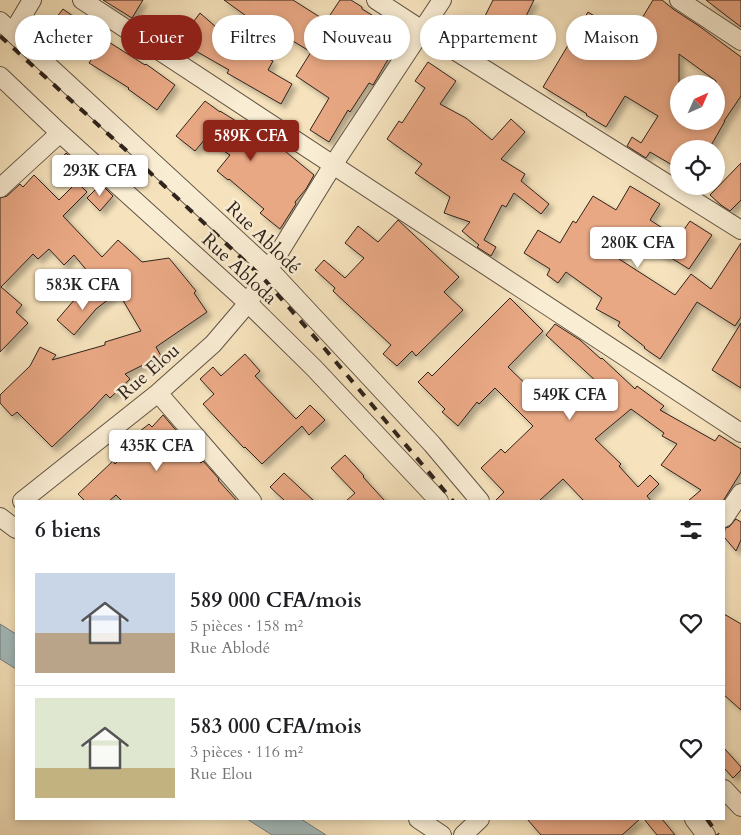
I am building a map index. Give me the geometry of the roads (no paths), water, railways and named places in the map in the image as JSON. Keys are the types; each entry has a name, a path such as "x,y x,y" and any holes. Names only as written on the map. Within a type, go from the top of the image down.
{"street":[{"path":"6,26 32,0"},
{"path":"82,0 741,433"},
{"path":"376,0 420,29"},
{"name":"Rue Elou","path":"432,15 442,0"},
{"path":"679,0 741,40"},
{"name":"Rue Ablodé","path":"6,26 267,274 432,444 479,500"},
{"name":"Rue Elou","path":"23,500 158,393 213,344 248,303 332,165 420,33"},
{"path":"470,60 741,230"},
{"name":"Rue Abloda","path":"0,76 60,133 248,303 314,368 438,500"},
{"path":"0,188 60,133"},
{"path":"158,393 251,500"},
{"path":"725,517 741,493"},
{"path":"15,507 1,518 15,528"},
{"path":"725,790 741,807"},
{"path":"420,820 442,835"},
{"path":"463,835 479,820"},
{"path":"695,820 706,835"}],"water":[{"path":"0,624 15,633 15,668 0,659"},
{"path":"249,820 303,820 326,835 272,835"}],"railway":[{"path":"0,36 264,279 452,500"},
{"path":"708,820 718,835"}]}
